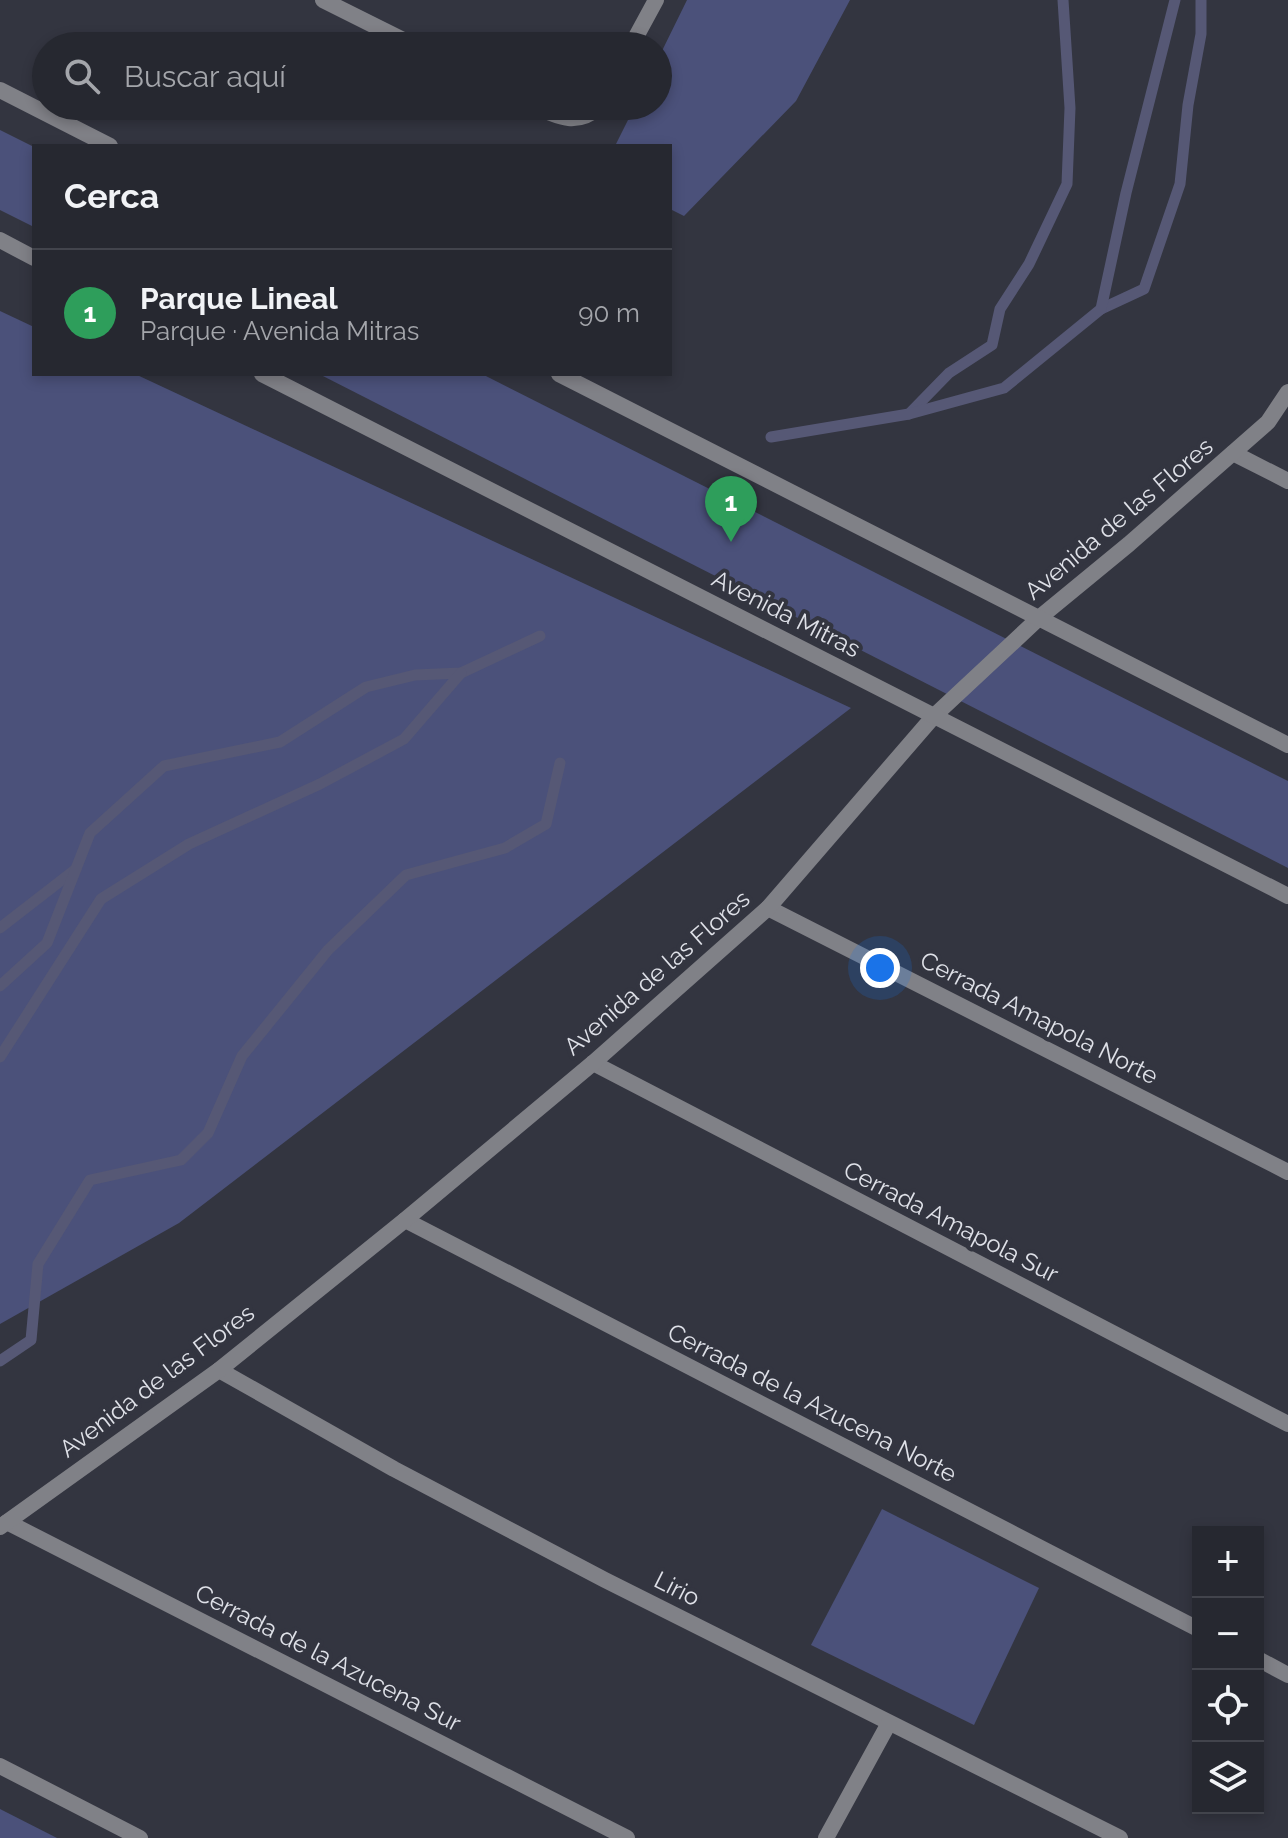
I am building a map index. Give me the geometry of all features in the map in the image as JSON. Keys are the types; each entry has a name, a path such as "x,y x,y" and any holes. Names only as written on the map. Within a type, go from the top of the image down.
{"street":[{"path":"323,0 387,32"},
{"path":"639,32 656,0"},
{"path":"0,90 32,106"},
{"path":"59,120 106,144"},
{"path":"0,240 32,257"},
{"name":"Avenida Mitras","path":"266,376 1288,896"},
{"path":"563,376 1288,745"},
{"name":"Avenida de las Flores","path":"4,1524 219,1370 593,1063 768,908 934,716 1039,618 1268,422 1288,392"},
{"path":"1268,422 1288,421"},
{"path":"1233,453 1288,481"},
{"name":"Cerrada Amapola Norte","path":"768,908 1288,1172"},
{"name":"Cerrada Amapola Sur","path":"593,1063 1288,1424"},
{"name":"Cerrada de la Azucena Norte","path":"405,1220 1192,1626"},
{"name":"Lirio","path":"219,1370 408,1477 1120,1838"},
{"name":"Cerrada de la Azucena Sur","path":"4,1524 627,1838"},
{"path":"1264,1662 1288,1675"},
{"path":"826,1838 889,1723"},
{"path":"0,1766 140,1838"}],"shaded area":[{"path":"687,0 850,0 796,101 684,216 672,210 672,144 616,144 628,120 672,120 671,32"},
{"path":"0,130 32,146 32,226 0,210"},
{"path":"0,311 32,326 32,376 139,376 851,708 179,1223 0,1324"},
{"path":"323,376 486,376 1288,781 1288,868"},
{"path":"882,1509 1039,1588 974,1725 811,1645"},
{"path":"0,1809 57,1838 0,1838"}],"waterway":[{"path":"909,414 949,373 992,345 1000,309 1029,264 1067,184 1070,108 1063,0"},
{"path":"771,437 909,414 1004,388 1101,309 1126,193 1175,0"},
{"path":"1101,309 1144,289 1180,184 1188,105 1201,34 1201,0"},
{"path":"0,986 47,943 90,833 164,766 280,742 366,687 415,675 461,673 540,636"},
{"path":"0,1057 101,899 189,844 320,784 404,739 461,673"},
{"path":"0,1361 31,1340 38,1264 90,1180 181,1160 208,1133 242,1056 328,950 406,875 505,848 546,824 560,763"},
{"path":"0,928 76,869"}],"place":[{"name":"Parque Lineal","path":"731,542"}]}
